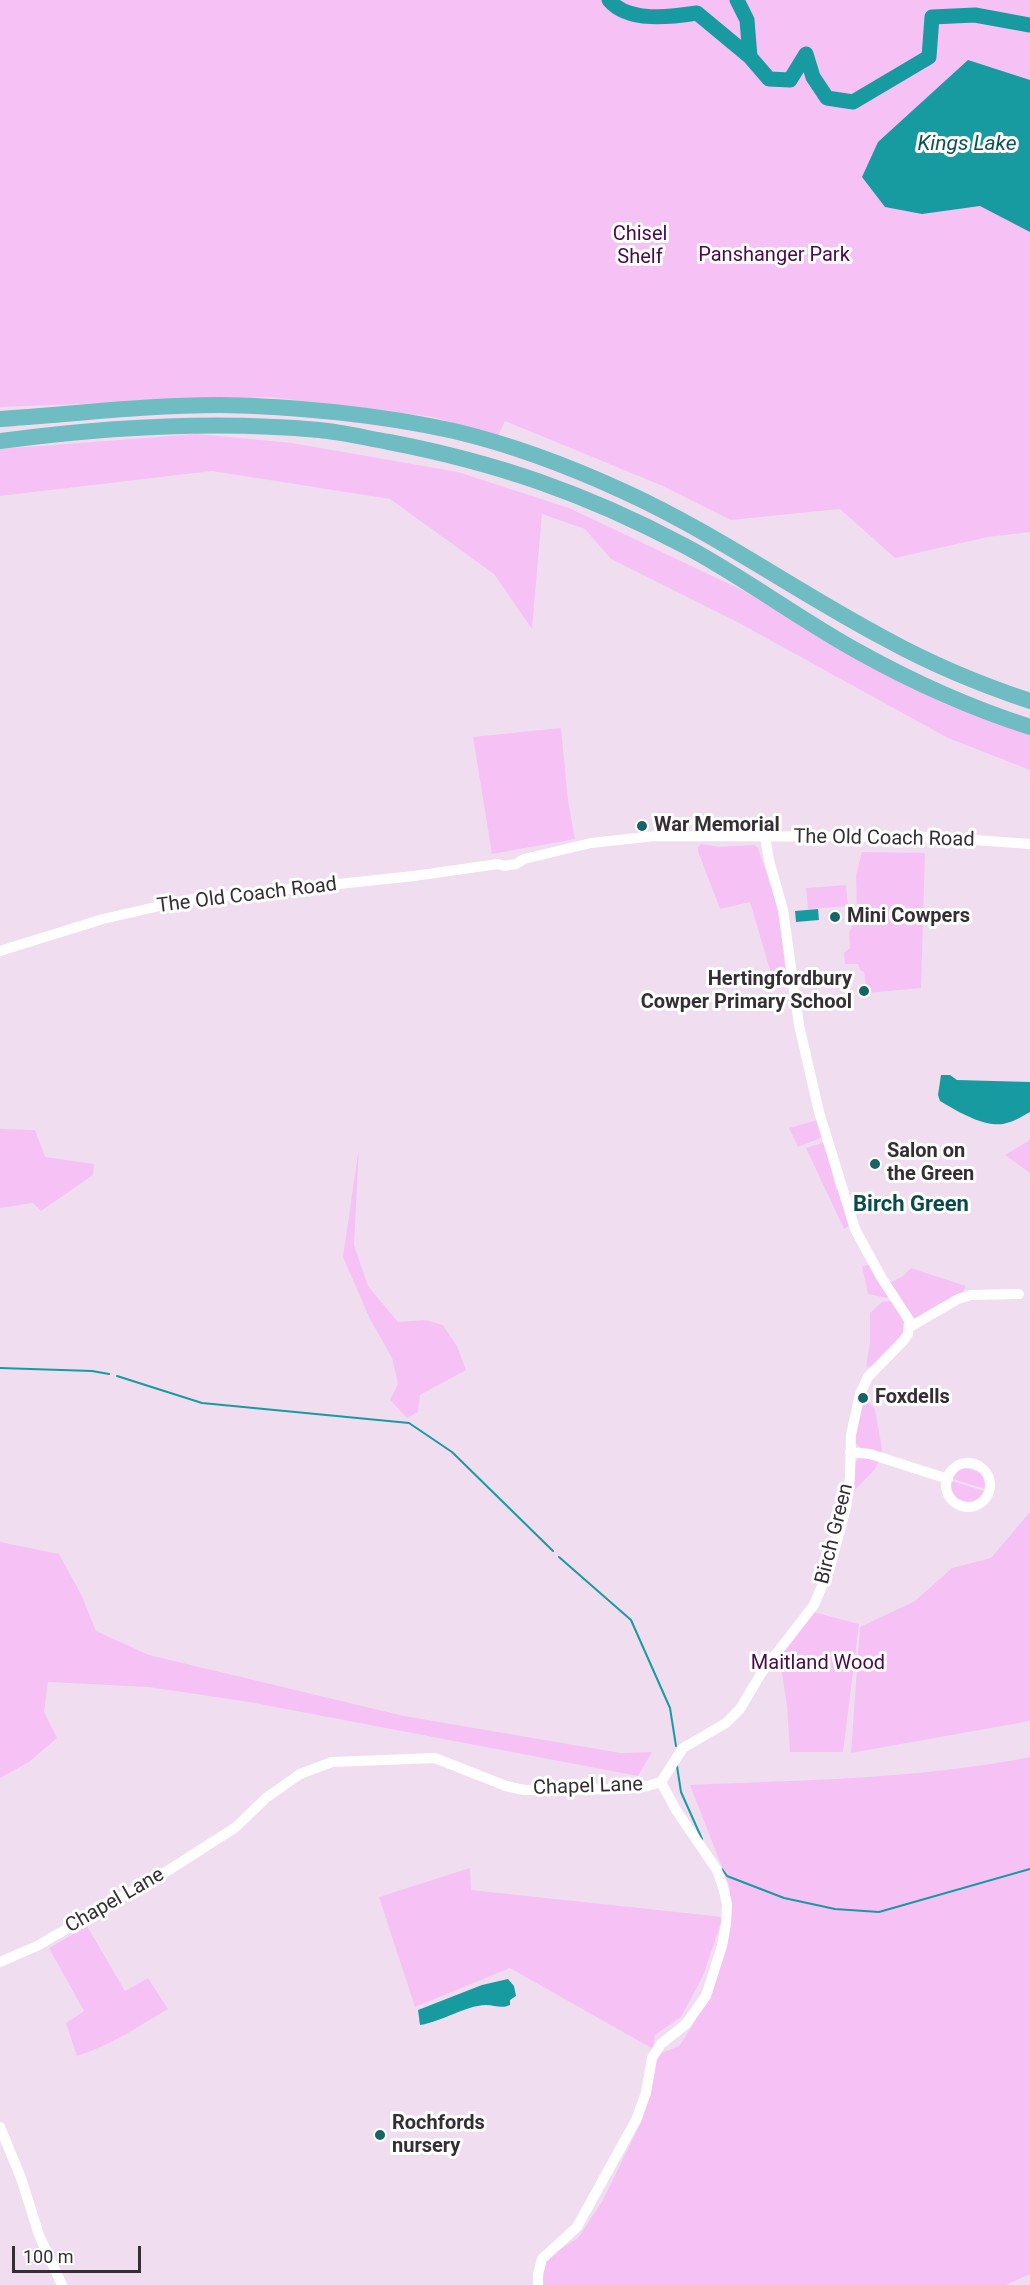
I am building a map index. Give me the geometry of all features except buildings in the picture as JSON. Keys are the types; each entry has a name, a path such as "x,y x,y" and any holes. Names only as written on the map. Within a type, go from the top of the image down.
{"highway":[{"path":"0,419 219,405 350,415 455,431 567,468 625,492 700,532 883,638 963,677 1030,701"},
{"path":"0,441 43,435 192,425 259,425 323,430 486,464 551,484 634,520 697,553 858,652 965,704 1030,727"}],"street":[{"name":"The Old Coach Road","path":"0,951 103,919 186,900 498,864 515,858 524,859 591,843 631,837 934,837 1030,844"},
{"path":"765,837 783,910 801,1035 819,1112 855,1229 881,1277 905,1312 910,1327 958,1299 987,1294 1019,1294"},
{"name":"Birch Green","path":"661,1782 683,1748 726,1723 740,1709 762,1672 814,1605 830,1567 846,1508 856,1408 868,1377 904,1340 909,1334 910,1327"},
{"path":"850,1452 870,1454 948,1479"},
{"path":"966,1464 983,1469 990,1483 982,1502 974,1507 950,1498 946,1490 948,1479 950,1472 956,1466 966,1464"},
{"name":"Chapel Lane","path":"0,1962 37,1946 169,1870 230,1831 266,1798 300,1774 332,1762 435,1758 506,1786 525,1790 624,1789 661,1782 675,1810 717,1870 727,1904 722,1946 706,1996 686,2024 660,2044 652,2058 646,2093 636,2120 577,2227 542,2259 538,2285"},
{"path":"0,2127 21,2178 39,2235 62,2285"}],"green space":[{"name":"Panshanger Park","path":"0,0 1030,0 1030,532 988,537 895,558 840,509 731,520 663,486 505,421 498,436 433,417 270,397 0,407"},
{"path":"197,434 292,443 458,472 569,508 742,590 945,704 1030,734 1030,770 948,738 739,623 611,559 585,529 542,514 532,629 494,574 390,499 212,471 0,496 0,449"},
{"path":"561,728 568,800 575,839 492,854 473,737"},
{"path":"701,844 720,847 754,845 758,848 778,907 786,974 772,977 750,902 720,909 698,851"},
{"path":"862,852 925,853 921,988 867,993 864,972 860,970 858,964 845,964 844,953 850,948 849,933 857,916 856,875"},
{"path":"846,885 848,906 808,909 806,888"},
{"path":"818,1120 823,1137 798,1147 789,1128"},
{"path":"0,1129 35,1130 45,1157 94,1164 93,1175 41,1211 33,1203 0,1208"},
{"path":"1030,1140 1030,1173 1005,1155"},
{"path":"825,1142 836,1189 840,1191 851,1225 844,1229 806,1148"},
{"path":"359,1147 354,1245 368,1286 398,1322 426,1320 443,1325 457,1346 466,1370 420,1395 418,1412 407,1418 390,1400 398,1384 392,1358 370,1319 343,1257"},
{"path":"870,1265 889,1295 887,1298 868,1294 862,1266"},
{"path":"911,1268 966,1286 962,1294 914,1319 890,1283 903,1276"},
{"path":"892,1301 904,1321 904,1333 873,1366 866,1367 870,1342 870,1313 882,1302"},
{"path":"864,1398 875,1409 881,1454 861,1448 856,1444 855,1435"},
{"path":"860,1457 879,1461 875,1469 854,1491 853,1465"},
{"path":"959,1468 983,1473 986,1478 985,1489 953,1479"},
{"path":"952,1481 984,1491 980,1500 973,1503 955,1498 950,1492"},
{"path":"1030,1512 1030,1721 851,1753 860,1627 915,1601 952,1568 991,1558"},
{"path":"0,1542 59,1554 82,1596 96,1631 149,1655 404,1716 621,1753 652,1752 638,1776 249,1702 148,1687 48,1682 44,1712 57,1738 29,1762 0,1778"},
{"name":"Maitland Wood","path":"813,1612 859,1624 843,1752 790,1752 787,1706 779,1653"},
{"path":"1030,1757 1030,2274 1006,2285 542,2285 546,2258 578,2238 603,2200 643,2118 653,2069 659,2054 679,2046 691,2028 708,1996 729,1932 730,1888 690,1785 903,1774"},
{"path":"470,1868 471,1890 723,1917 703,1976 681,2017 655,2035 653,2049 510,1968 415,2007 379,1897"},
{"path":"87,1926 125,1991 148,1978 168,2009 113,2041 77,2056 66,2023 84,2011 49,1948"}],"water":[{"name":"Kings Lake","path":"968,60 1030,80 1030,232 980,206 922,214 885,207 862,177 878,142"},
{"path":"818,909 819,920 796,922 795,911"},
{"path":"941,1075 950,1075 957,1080 1030,1082 1030,1112 1003,1124 987,1123 970,1117 940,1101 938,1095"},
{"path":"508,1979 514,1986 516,1996 510,2000 510,2005 504,2007 478,2006 420,2025 418,2010 482,1985"}],"waterway":[{"path":"609,0 627,12 650,17 697,13 750,57"},
{"path":"737,0 747,20 750,57 769,79 790,80 806,54 813,77 827,98 853,102 929,57 932,17 975,15 1030,25"},
{"path":"0,1368 92,1371 109,1374"},
{"path":"117,1376 202,1403 409,1423 452,1452 553,1551"},
{"path":"559,1557 631,1620 670,1708 676,1746"},
{"path":"677,1766 681,1792 702,1839"},
{"path":"722,1869 727,1876 784,1898 835,1909 879,1912 1030,1869"}],"place":[{"name":"War Memorial","path":"642,826"},
{"name":"Mini Cowpers","path":"835,917"},
{"name":"Hertingfordbury Cowper Primary School","path":"864,991"},
{"name":"Salon on the Green","path":"875,1164"},
{"name":"Foxdells","path":"863,1398"},
{"name":"Rochfords nursery","path":"380,2135"}],"district":[{"name":"Birch Green","path":"911,1205"}],"park label":[{"name":"Chisel Shelf","path":"640,246"}]}
